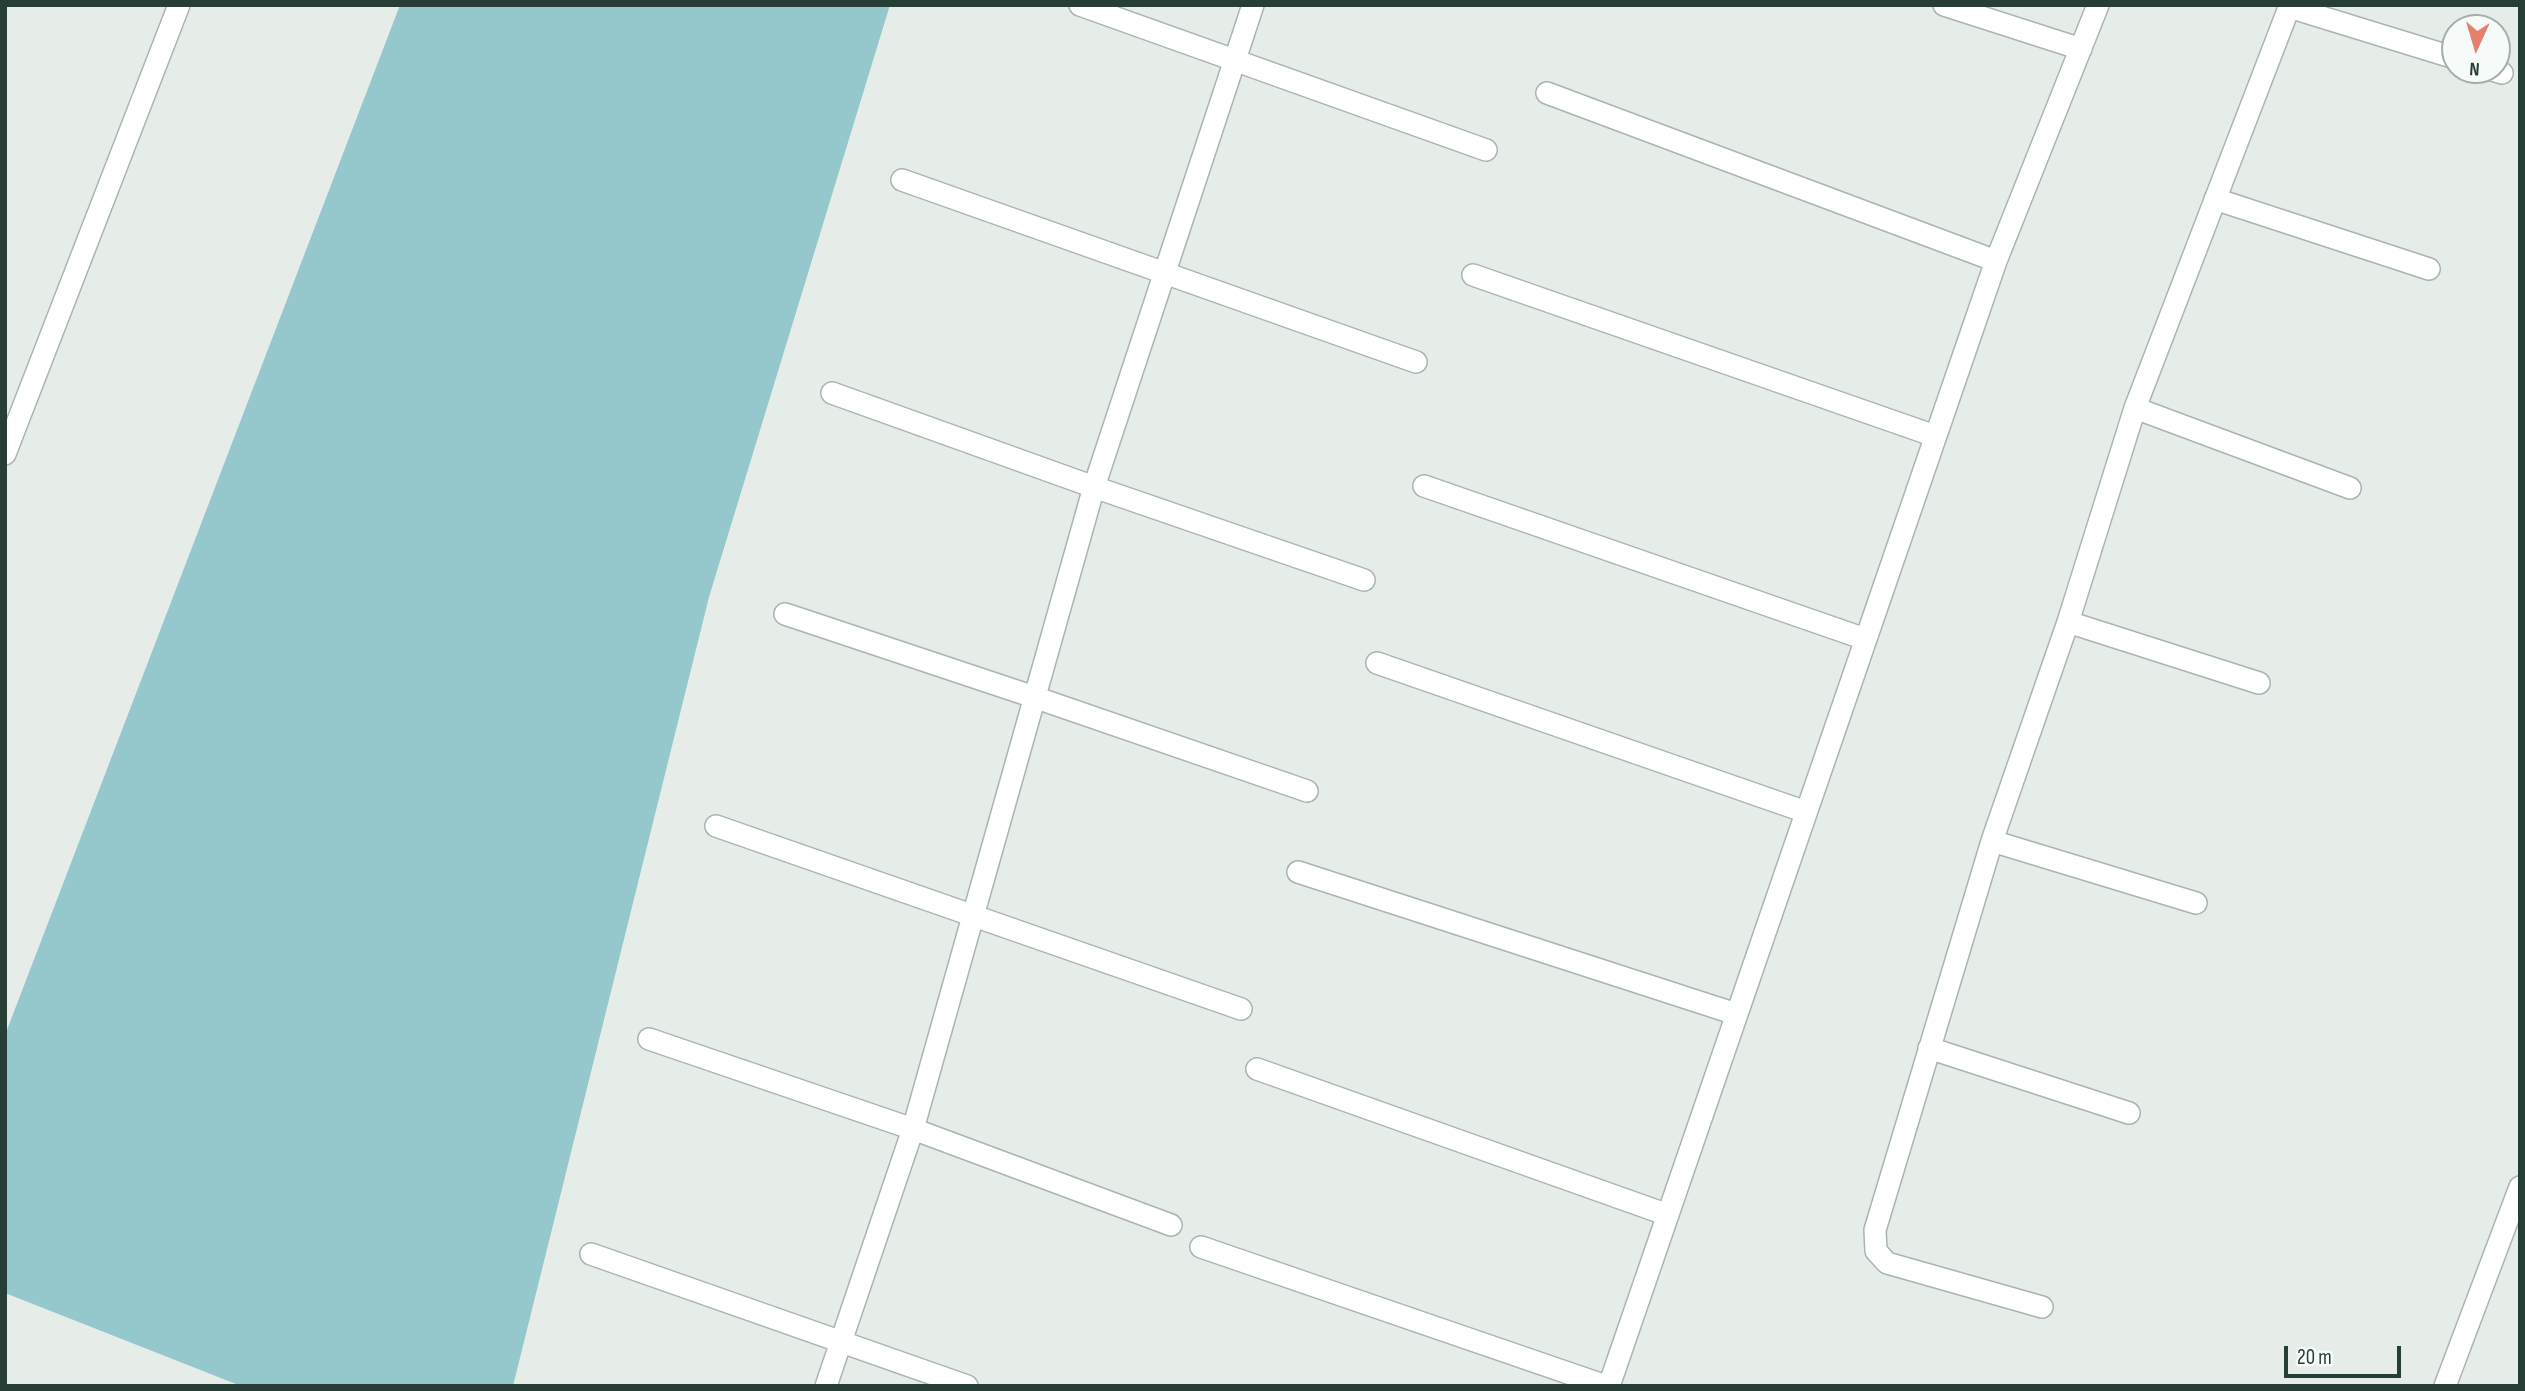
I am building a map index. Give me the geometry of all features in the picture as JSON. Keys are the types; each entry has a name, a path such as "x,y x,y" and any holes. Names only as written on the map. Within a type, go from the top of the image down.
{"street":[{"path":"5,454 179,5"},
{"path":"1080,5 1486,150"},
{"path":"827,1386 840,1340 913,1129 1094,487 1253,5"},
{"path":"1944,5 2081,49"},
{"path":"1201,1247 1607,1386 1996,261 2098,5"},
{"path":"2042,1307 1888,1263 1875,1251 1875,1230 1992,841 2068,622 2135,408 2290,6 2441,54"},
{"path":"1548,93 1996,261"},
{"path":"902,180 1416,362"},
{"path":"2215,199 2429,269"},
{"path":"1473,275 1935,436"},
{"path":"832,393 1364,580"},
{"path":"2135,408 2350,488"},
{"path":"1424,486 1865,639"},
{"path":"785,614 1307,791"},
{"path":"2068,622 2259,683"},
{"path":"1377,663 1806,812"},
{"path":"716,826 1241,1009"},
{"path":"1992,841 2196,903"},
{"path":"1298,872 1737,1014"},
{"path":"649,1039 913,1129 1171,1225"},
{"path":"1929,1048 2129,1113"},
{"path":"1256,1069 1668,1214"},
{"path":"2445,1386 2520,1187"},
{"path":"591,1254 967,1386"}],"water":[{"path":"400,5 890,5 709,597 513,1386 241,1386 5,1293 5,1035"}]}
